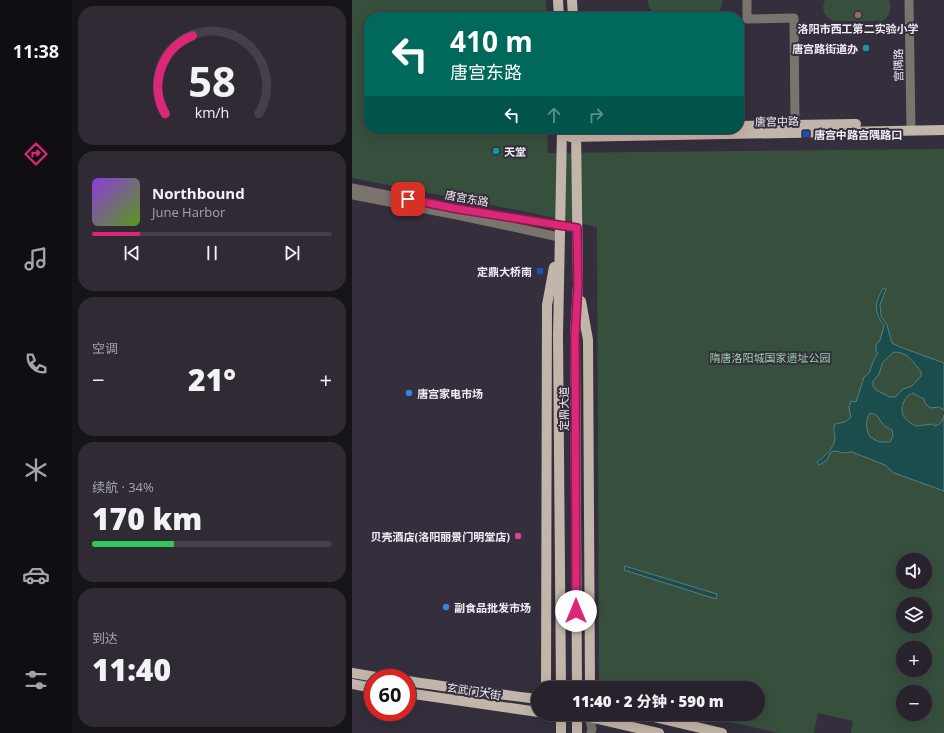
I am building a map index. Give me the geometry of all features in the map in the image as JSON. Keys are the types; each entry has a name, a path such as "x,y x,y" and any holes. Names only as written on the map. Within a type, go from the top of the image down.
{"main road":[{"path":"558,0 559,12"},
{"path":"572,0 573,12"},
{"name":"唐宫中路","path":"744,130 911,127 944,124"},
{"name":"唐宫中路","path":"744,126 795,125 911,127 944,130"},
{"name":"定鼎大道","path":"560,681 558,336 562,134"},
{"name":"定鼎大道","path":"576,134 578,285 575,335 577,681"},
{"path":"546,681 547,304 559,237"},
{"path":"578,285 588,340 590,681"},
{"path":"575,335 578,328 582,328 586,332"},
{"path":"547,337 550,329 554,329 558,336"},
{"path":"546,536 590,535"},
{"path":"352,673 364,675"},
{"name":"玄武门大街","path":"416,682 472,689 499,695 531,697"},
{"path":"352,684 364,686"},
{"name":"玄武门大街","path":"416,694 531,711"},
{"path":"561,721 561,733"},
{"path":"577,721 577,733"},
{"path":"610,721 659,733"},
{"path":"671,721 722,733"}],"street":[{"path":"747,0 747,19 794,18 795,125"},
{"name":"宫隅路","path":"909,0 911,127"},
{"name":"唐宫东路","path":"352,188 458,209 577,228"},
{"name":"唐宫东路","path":"352,195 457,215 559,237"},
{"path":"590,721 592,728 591,733"}],"green space":[{"name":"隋唐洛阳城国家遗址公园","path":"352,0 546,0 546,12 364,12 364,134 547,134 548,153 944,149 944,733 851,733 853,721 818,713 814,733 778,733 726,721 765,721 765,681 599,681 597,227 352,178"},
{"path":"648,0 722,0 719,12 654,12 649,8"},
{"path":"825,0 889,0 889,15 882,21 833,21 825,15 823,10"}],"shaded area":[{"path":"883,288 886,289 880,305 881,316 887,325 892,343 944,363 944,410 939,407 930,408 925,403 924,399 913,393 905,400 902,411 906,419 916,426 932,424 935,426 941,422 944,415 944,491 894,473 885,465 852,452 831,452 827,460 819,465 817,462 826,454 835,441 835,424 845,422 851,417 849,408 851,401 856,402 864,377 869,373 878,353 876,351 876,345 880,340 884,326 878,316 876,307","holes":["894,352 899,352 910,358 921,372 921,376 912,386 903,389 895,397 890,397 876,390 873,386 873,381 879,374 883,362","870,413 877,416 886,427 892,430 893,436 890,442 879,442 870,437 867,425 867,419"]},
{"path":"625,566 717,594 716,599 624,570"}],"place":[{"name":"洛阳市西工第二实验小学","path":"858,15"},
{"name":"唐宫路街道办","path":"866,48"},
{"name":"唐宫中路宫隅路口","path":"806,134"},
{"name":"天堂","path":"496,151"},
{"name":"定鼎大桥南","path":"540,271"},
{"name":"唐宫家电市场","path":"409,393"},
{"name":"贝壳酒店(洛阳丽景门明堂店)","path":"518,536"},
{"name":"副食品批发市场","path":"446,607"}],"route":[{"path":"408,199 458,209 577,228 578,285 575,335 576,611"}]}
